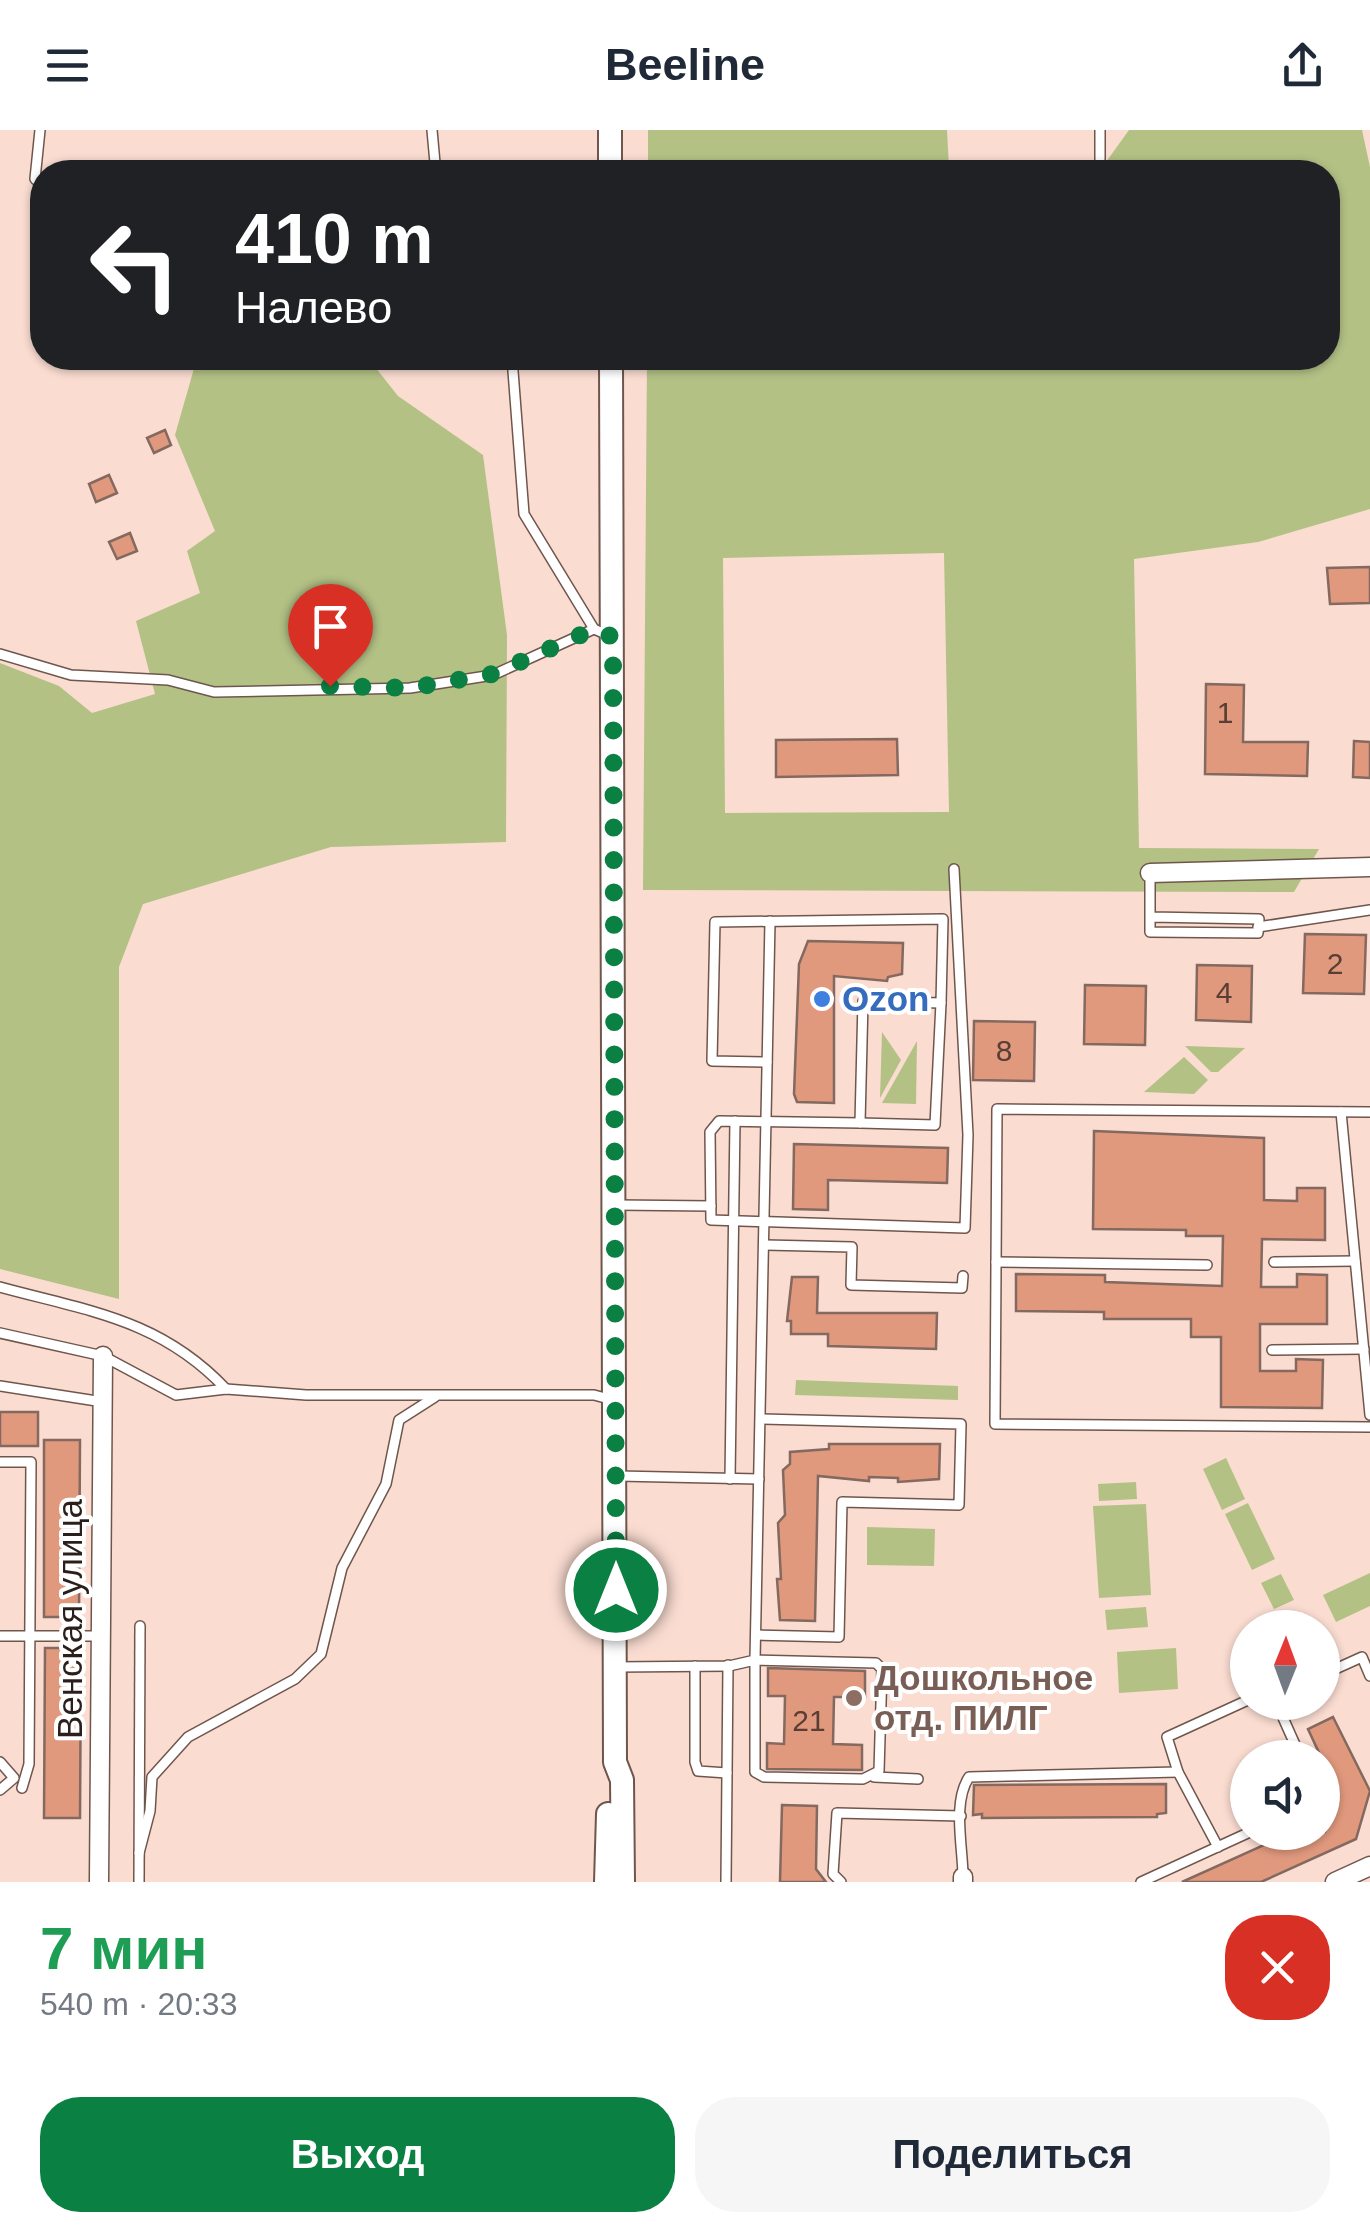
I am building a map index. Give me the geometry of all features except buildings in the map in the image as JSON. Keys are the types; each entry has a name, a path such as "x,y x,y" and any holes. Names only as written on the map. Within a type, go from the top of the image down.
{"street":[{"path":"610,130 610,160"},
{"path":"606,1882 609,1777 615,1762 616,1667 616,1400 604,633 611,370"},
{"path":"1150,873 1370,868"},
{"name":"Венская улица","path":"99,1882 103,1356"},
{"path":"615,1762 622,1780 623,1882"},
{"path":"1335,1882 1370,1866"}],"lane":[{"path":"39,160 40,130"},
{"path":"432,130 437,160"},
{"path":"1100,130 1100,159"},
{"path":"0,654 71,674 168,680 214,692 410,688 493,674 604,633 524,514 513,370"},
{"path":"767,1062 712,1061 715,922 942,919 935,1125 719,1121 710,1132 711,1220 965,1228 968,1135 954,869"},
{"path":"1150,873 1150,932 1258,934 1258,927 1370,910"},
{"path":"770,921 754,1767 758,1776 918,1779"},
{"path":"860,1123 863,1001 941,1003"},
{"path":"1369,1114 997,1109 995,1424 1370,1427"},
{"path":"1341,1112 1370,1415"},
{"path":"730,1478 735,1121"},
{"path":"613,1204 711,1206"},
{"path":"765,1245 852,1247 851,1285 962,1288 962,1276"},
{"path":"1274,1262 1355,1261"},
{"path":"996,1262 1207,1265"},
{"path":"0,1288 104,1312 169,1340 201,1362 226,1389"},
{"path":"0,1333 103,1356 176,1395 226,1389 306,1395 594,1395 616,1400"},
{"path":"1272,1350 1364,1349"},
{"path":"0,1386 103,1402"},
{"path":"139,1853 150,1811 152,1777 188,1737 295,1679 321,1654 342,1568 386,1484 399,1420 438,1396"},
{"path":"756,1635 839,1637 842,1502 959,1505 961,1424 761,1420"},
{"path":"0,1462 31,1462 30,1764 22,1788 0,1762"},
{"path":"615,1476 760,1479"},
{"path":"139,1882 140,1626"},
{"path":"0,1636 102,1636"},
{"path":"1340,1667 1362,1657 1370,1676"},
{"path":"616,1667 728,1666 755,1660 880,1666 881,1764 874,1777"},
{"path":"695,1666 695,1762 698,1771 727,1773"},
{"path":"726,1882 728,1666"},
{"path":"1218,1847 1178,1772 1168,1737 1230,1708"},
{"path":"963,1880 961,1789 969,1778 1178,1772"},
{"path":"0,1790 14,1778"},
{"path":"841,1882 832,1874 837,1813 960,1816"},
{"path":"1141,1882 1230,1841"}],"green space":[{"path":"648,130 947,130 949,160 648,160"},
{"path":"1129,130 1362,130 1370,167 1370,509 1258,542 1134,559 1139,848 1319,849 1294,892 643,890 647,370 1340,370 1340,160 1107,160","holes":["944,553 949,812 725,813 723,558"]},
{"path":"194,370 377,370 398,396 483,455 507,635 506,842 331,847 143,904 119,967 119,1299 0,1269 0,663 59,686 92,713 155,694 136,621 200,593 187,551 215,531 175,435"},
{"path":"882,1032 901,1060 880,1098"},
{"path":"917,1041 916,1104 882,1103"},
{"path":"1185,1046 1245,1048 1218,1072 1211,1072"},
{"path":"1184,1057 1208,1080 1194,1094 1144,1092"},
{"path":"796,1380 958,1386 958,1400 795,1395"},
{"path":"1226,1458 1245,1499 1222,1510 1203,1469"},
{"path":"1136,1482 1137,1499 1099,1501 1098,1484"},
{"path":"1248,1503 1275,1559 1252,1570 1225,1514"},
{"path":"1146,1504 1151,1595 1099,1598 1093,1506"},
{"path":"867,1527 935,1529 934,1566 867,1565"},
{"path":"1370,1573 1370,1606 1340,1620 1340,1610 1330,1610 1323,1595"},
{"path":"1281,1574 1294,1600 1274,1609 1261,1583"},
{"path":"1146,1607 1148,1627 1107,1630 1105,1610"},
{"path":"1176,1648 1178,1689 1119,1693 1117,1652"}],"place":[{"name":"Ozon","path":"822,999"},
{"name":"Дошкольное отд. ПИЛГ","path":"854,1698"}],"route":[{"path":"330,686 410,688 493,674 594,629 613,637 616,1590"}]}
